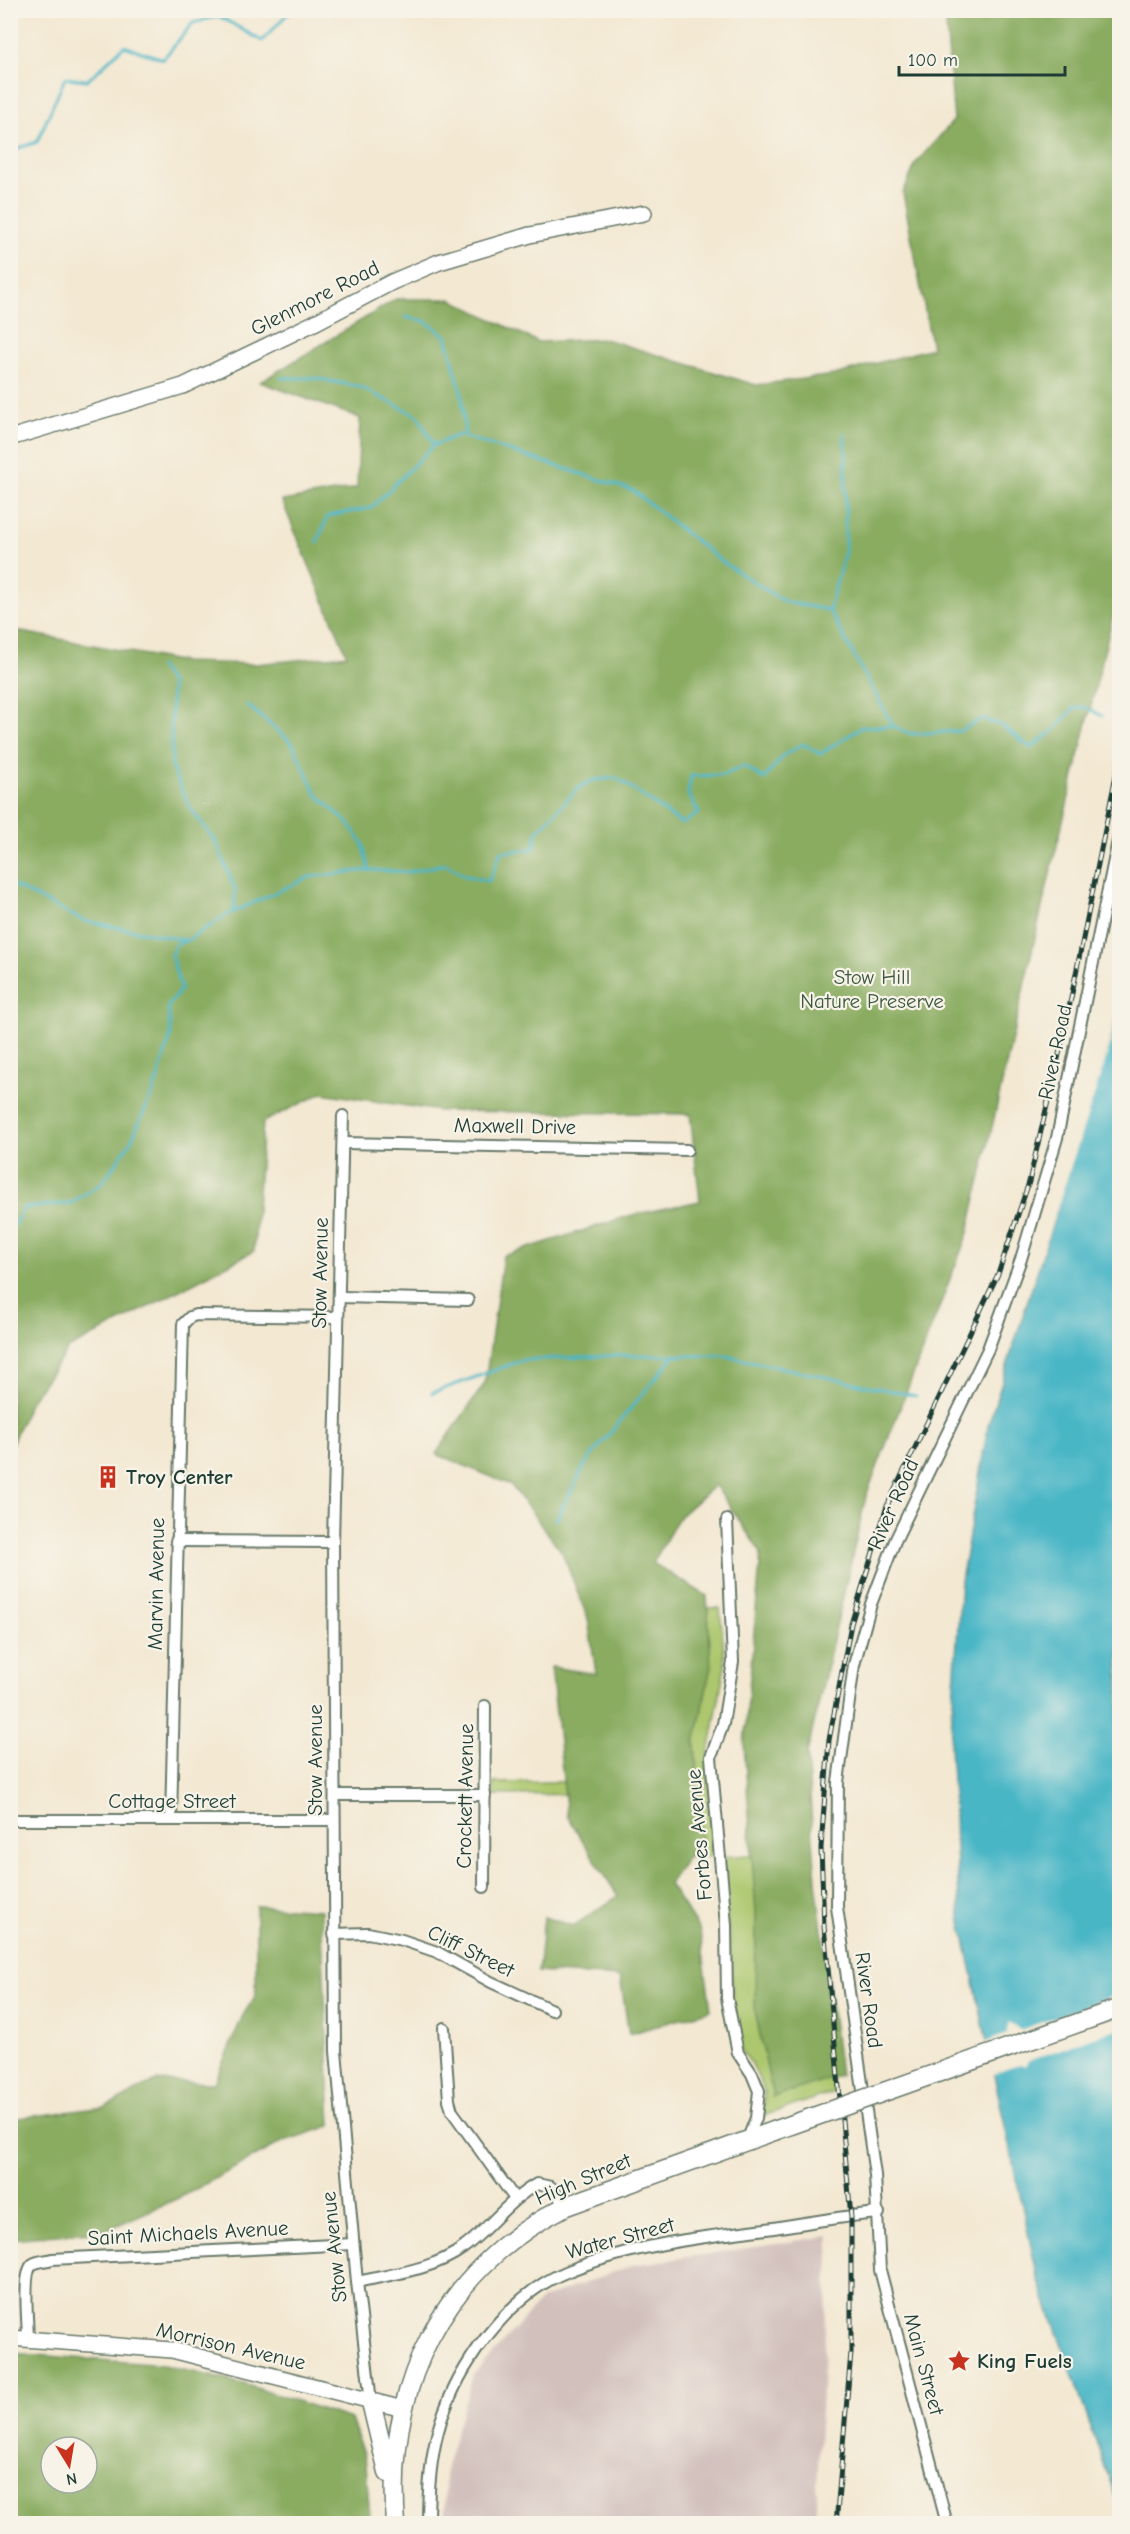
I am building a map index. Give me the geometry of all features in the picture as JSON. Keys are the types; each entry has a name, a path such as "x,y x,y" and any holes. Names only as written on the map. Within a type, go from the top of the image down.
{"main road":[{"name":"High Street","path":"396,2523 395,2453 403,2409 421,2357 442,2316 461,2290 507,2244 544,2217 566,2206 1119,2008"},
{"path":"371,2402 394,2497"}],"street":[{"name":"Glenmore Road","path":"10,438 183,386 307,327 392,282 439,262 530,235 644,213"},
{"name":"River Road","path":"879,2213 841,1945 836,1879 838,1782 854,1665 871,1604 895,1541 972,1385 1000,1319 1021,1259 1057,1138 1119,831"},
{"name":"Stow Avenue","path":"343,1116 333,1542 336,2051 353,2244 371,2402"},
{"name":"Maxwell Drive","path":"343,1143 687,1150"},
{"path":"339,1297 468,1300"},
{"name":"Marvin Avenue","path":"171,1820 181,1330 190,1317 338,1317"},
{"name":"Forbes Avenue","path":"727,1520 733,1662 723,1724 711,1757 726,1925 727,1998 738,2053 752,2073 759,2091 756,2118 747,2141"},
{"path":"176,1541 333,1542"},
{"name":"Crockett Avenue","path":"484,1887 485,1706"},
{"path":"335,1795 485,1796"},
{"name":"Cottage Street","path":"10,1820 334,1820"},
{"name":"Cliff Street","path":"334,1934 368,1934 402,1940 437,1952 491,1982 552,2010"},
{"path":"444,2028 450,2106 515,2199"},
{"path":"357,2282 422,2267 452,2255 529,2188 544,2184 556,2192 566,2206"},
{"name":"Water Street","path":"428,2523 428,2478 434,2447 452,2389 491,2328 535,2289 565,2272 612,2256 712,2236 879,2213"},
{"name":"Main Street","path":"879,2213 880,2270 947,2523"},
{"name":"Saint Michaels Avenue","path":"28,2339 27,2270 34,2264 52,2259 353,2244"},
{"name":"Morrison Avenue","path":"10,2338 172,2350 403,2409"}],"shaded area":[{"path":"830,2236 815,2523 445,2523 445,2470 473,2375 542,2299 633,2265"}],"green space":[{"name":"Stow Hill Nature Preserve","path":"945,11 1119,11 1119,591 1042,907 968,1233 866,1496 807,1754 816,1881 840,2075 773,2097 755,2011 756,1913 744,1745 761,1553 715,1485 679,1517 653,1563 707,1596 711,1666 695,1743 701,1837 669,1884 700,1931 711,2010 629,2034 620,1977 538,1972 544,1917 573,1926 618,1896 567,1816 551,1667 596,1674 588,1619 562,1552 511,1485 436,1454 485,1383 503,1256 632,1215 700,1201 690,1114 440,1111 322,1093 263,1122 254,1251 68,1349 29,1403 11,1446 11,630 184,662 256,664 347,655 282,501 357,488 360,418 260,382 396,299 451,299 538,342 605,339 756,385 834,375 932,348 903,193 916,163 954,120"},
{"path":"720,1608 725,1665 708,1758 712,1856 612,1857 614,1794 493,1795 493,1783 614,1781 623,1609"},
{"path":"762,1854 823,2013 834,2092 763,2116 764,2091 752,2064 742,2052 733,2005 723,1857"},
{"path":"256,1906 321,1910 331,2126 284,2141 185,2195 104,2231 11,2239 11,2119 105,2107 156,2081 214,2083 243,2015 256,1995"},
{"path":"11,2353 163,2365 244,2384 351,2419 366,2463 370,2523 11,2523"}],"water":[{"path":"1119,1012 1119,2506 1038,2279 960,1917 950,1745 961,1581 988,1426"}],"pier":[{"path":"1120,1009 1106,1059 1030,1291 1027,1290"},
{"path":"1119,1994 1119,2028 1028,2061 1025,2066 1020,2064 991,2075 984,2043 1006,2034 1009,2022 1020,2030"}],"waterway":[{"path":"10,151 37,142 65,78 88,80 124,46 163,59 193,23 219,16 262,41 291,10"},
{"path":"405,317 425,321 446,336 462,395 465,437"},
{"path":"281,378 315,378 360,387 418,416 434,445"},
{"path":"829,610 845,552 846,453 844,433"},
{"path":"317,542 328,516 371,508 434,445 459,435 632,490 721,561 785,602 829,610 893,726"},
{"path":"159,667 171,684 172,768 190,808 216,842 235,889 234,912"},
{"path":"247,705 292,743 317,795 348,823 363,844 369,870"},
{"path":"10,1232 24,1208 71,1203 102,1183 130,1143 154,1090 171,1035 168,1006 181,989 171,955 176,944 186,941 227,915 309,877 369,870 409,872 445,864 466,876 489,881 501,852 534,849 537,832 578,788 593,780 617,778 682,824 699,813 688,794 691,776 723,775 744,766 764,779 784,755 803,744 820,754 862,727 893,726 911,734 960,731 981,719 1001,725 1031,748 1052,732 1074,708 1085,707 1102,716"},
{"path":"10,884 84,921 184,940"},
{"path":"432,1393 523,1360 624,1355 726,1356 916,1396"},
{"path":"556,1520 587,1461 674,1356"}],"railway":[{"path":"836,2524 851,2353 851,2217 824,1926 821,1848 829,1740 851,1624 887,1506 998,1274 1029,1182 1064,1033 1120,755"}],"place":[{"name":"Troy Center","path":"108,1477"},
{"name":"King Fuels","path":"959,2361"}]}
